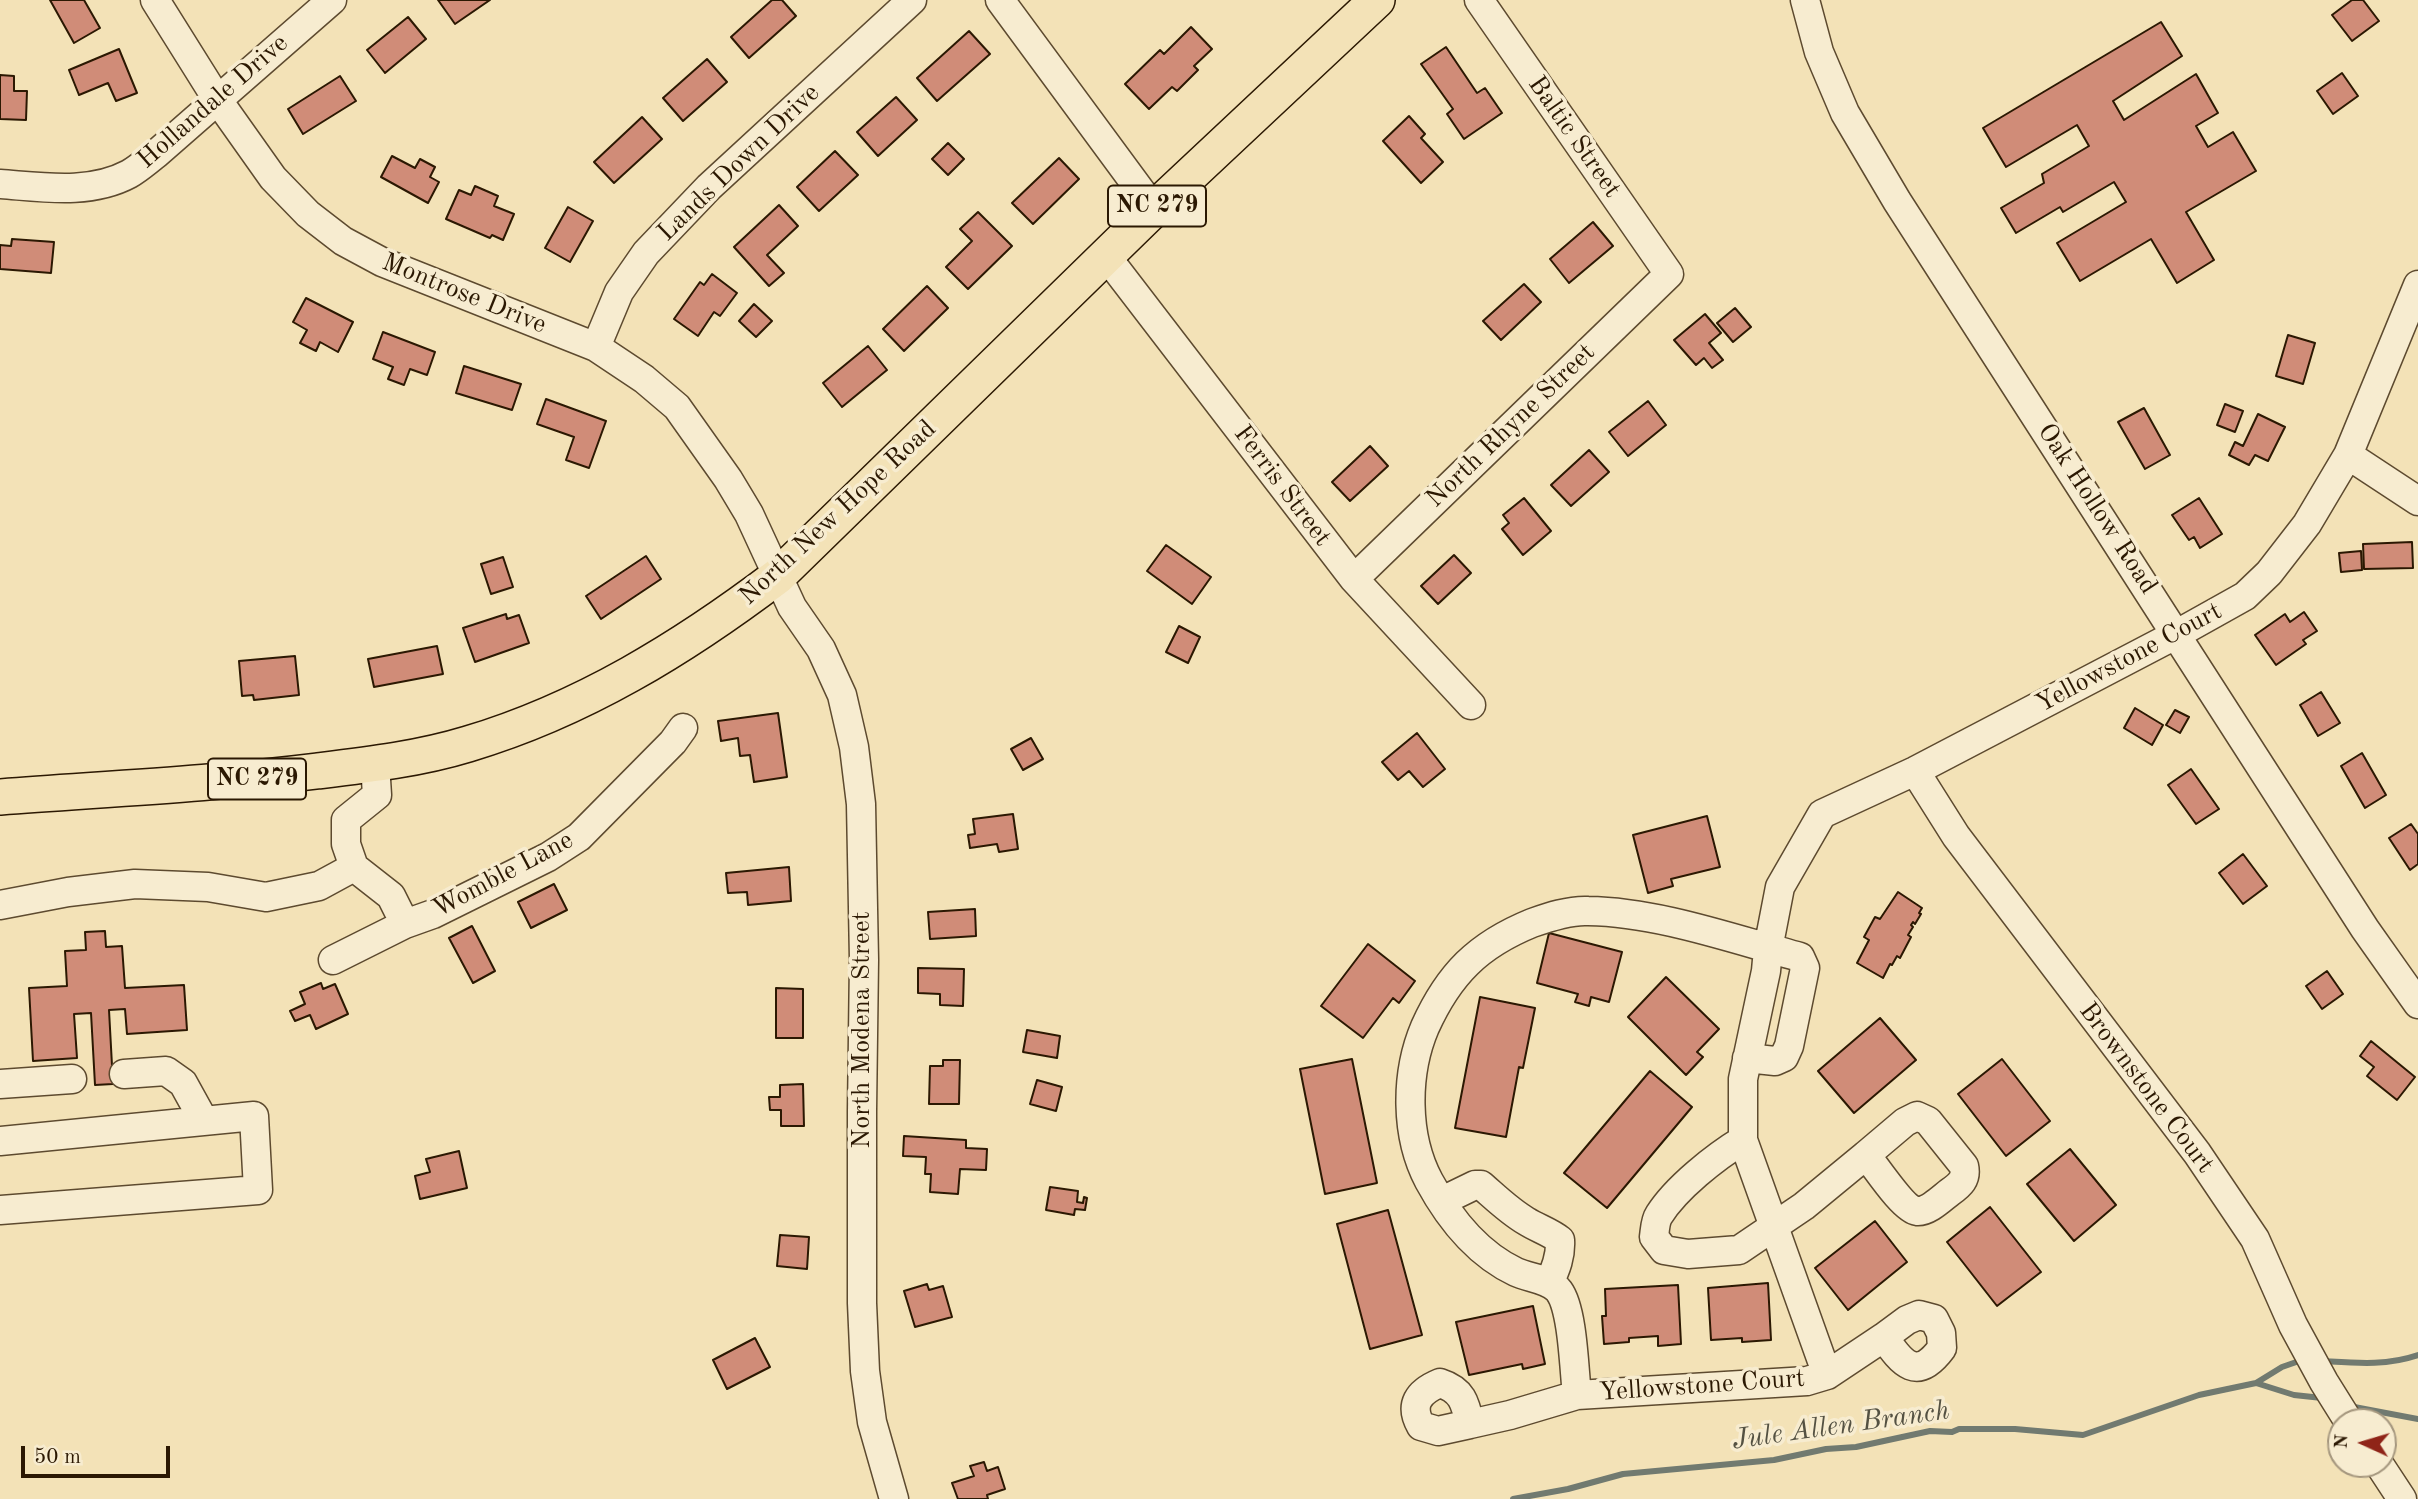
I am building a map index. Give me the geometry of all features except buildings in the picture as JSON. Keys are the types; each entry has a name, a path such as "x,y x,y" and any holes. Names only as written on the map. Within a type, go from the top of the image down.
{"main road":[{"name":"North New Hope Road","path":"0,797 258,779 375,764 465,745 576,704 674,649 728,614 778,576 1154,209 1377,0"}],"street":[{"name":"Montrose Drive","path":"155,0 217,99 273,178 308,214 343,241 382,262 596,347 644,379 677,407 728,479 749,514 778,576"},
{"name":"Hollandale Drive","path":"0,184 69,188 103,184 129,174 156,154 332,0"},
{"name":"Lands Down Drive","path":"596,347 620,292 646,253 709,187 912,0"},
{"path":"1000,0 1154,209"},
{"name":"Baltic Street","path":"1479,0 1669,274"},
{"name":"Oak Hollow Road","path":"1805,0 1819,52 1845,113 1890,190 2365,929 2418,1004"},
{"name":"Ferris Street","path":"1106,256 1353,579 1471,705"},
{"name":"North Rhyne Street","path":"1353,579 1669,274"},
{"name":"Yellowstone Court","path":"1826,1375 1743,1140 1742,1079 1766,971 1780,887 1822,814 1915,771 2245,596 2269,573 2307,524 2348,454 2418,285"},
{"path":"2348,454 2418,501"},
{"name":"North Modena Street","path":"778,576 792,607 821,649 842,695 854,747 861,804 864,947 862,1235 865,1371 872,1422 894,1499"},
{"name":"Womble Lane","path":"333,960 548,857 579,837 673,742 683,728"},
{"path":"0,905 68,892 135,884 208,887 266,897 319,886 354,867 346,844 346,820 377,795 375,764"},
{"name":"Brownstone Court","path":"1915,771 1956,836 2197,1153 2255,1239 2293,1325 2340,1408"},
{"name":"Womble Lane","path":"354,867 391,896 405,924"},
{"path":"1442,1201 1475,1185 1481,1185 1510,1211 1550,1232 1560,1240 1561,1251 1549,1283 1515,1271 1482,1250 1458,1225 1442,1201 1429,1180 1412,1133 1411,1089 1418,1043 1436,1004 1459,971 1487,945 1549,916 1586,910 1629,914 1667,922 1800,957 1805,968 1784,1057 1775,1061 1747,1058"},
{"path":"124,1074 166,1071 183,1083 204,1121"},
{"path":"0,1084 72,1079"},
{"path":"0,1141 254,1116 258,1190 0,1210"},
{"path":"1743,1140 1712,1159 1657,1217 1654,1237 1664,1250 1688,1254 1739,1250 1804,1206 1866,1155"},
{"name":"Yellowstone Court","path":"1549,1283 1559,1291 1569,1318 1577,1395"},
{"name":"Yellowstone Court","path":"1469,1424 1577,1395 1807,1381 1826,1375 1884,1337"},
{"path":"2388,1478 2402,1499"}],"waterway":[{"path":"2323,1361 2383,1362 2418,1355"},
{"path":"2256,1383 2282,1367 2302,1360"},
{"name":"Jule Allen Branch","path":"1513,1499 1568,1489 1623,1474 1774,1460 1826,1449 1856,1447 1930,1431 2015,1429 2083,1435 2199,1395 2256,1383 2294,1395 2322,1398"},
{"name":"Jule Allen Branch","path":"2349,1406 2418,1419"}]}
